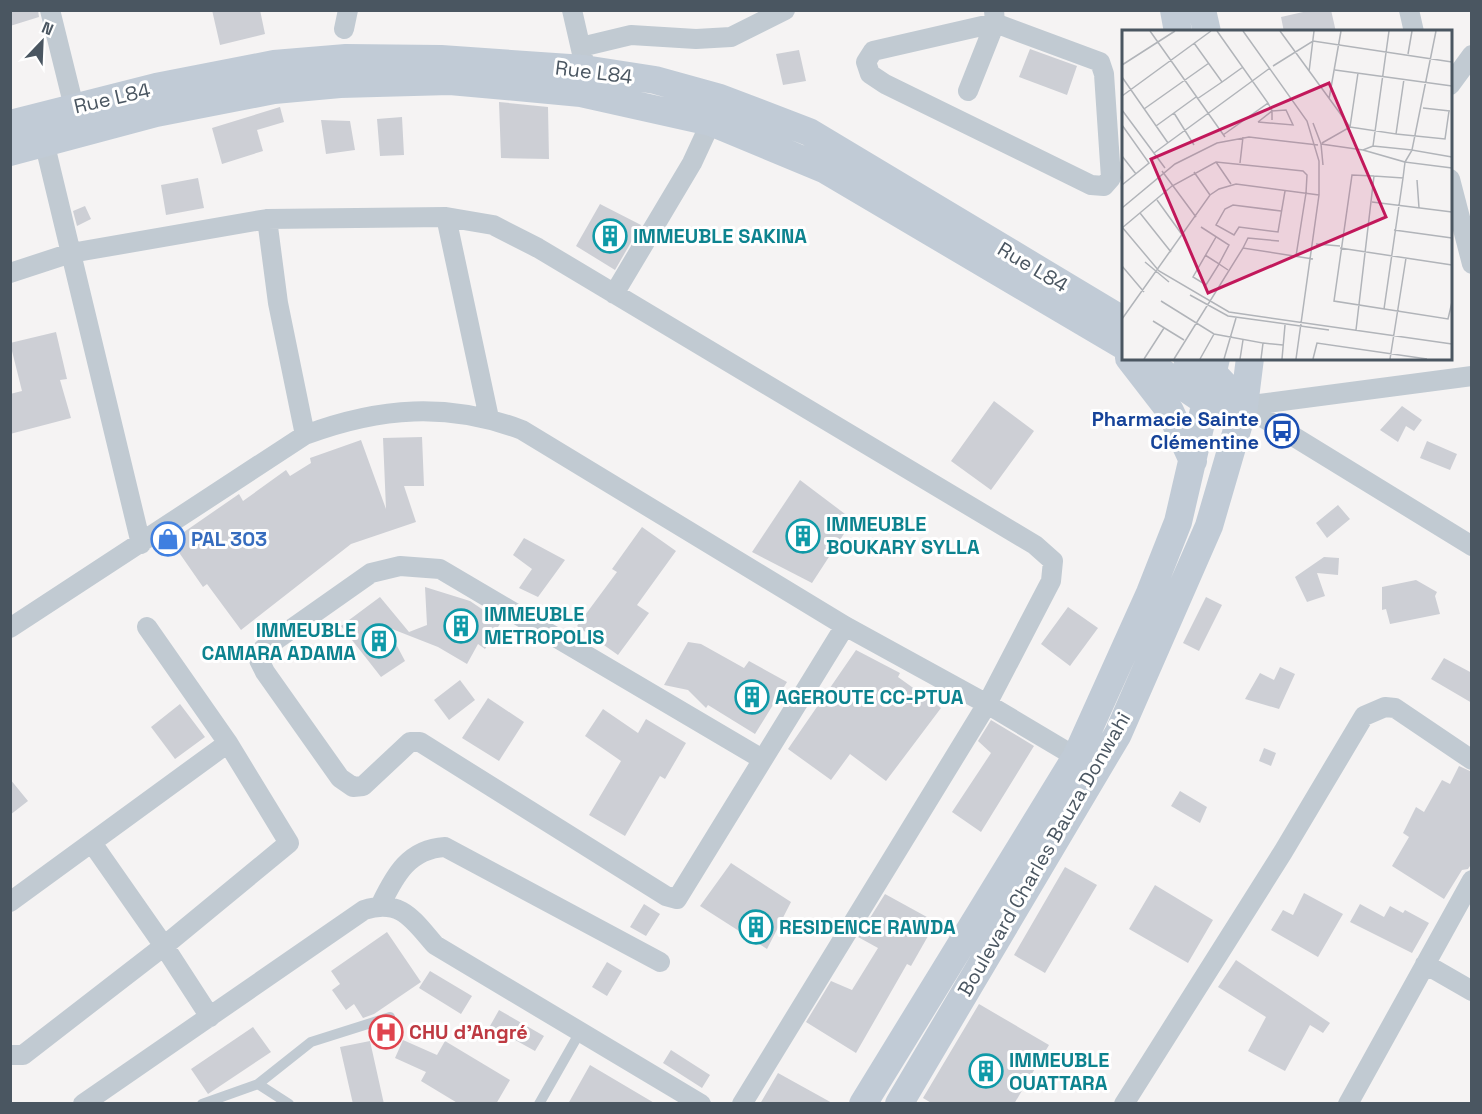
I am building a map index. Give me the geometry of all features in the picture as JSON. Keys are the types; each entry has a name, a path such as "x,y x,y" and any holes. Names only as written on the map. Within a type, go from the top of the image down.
{"main road":[{"path":"1174,10 1178,30"},
{"path":"1202,10 1207,30"},
{"name":"Rue L84","path":"10,124 42,129 74,106 274,64 346,58 441,60 583,58 767,114 809,132 1120,331"},
{"path":"10,152 42,129 156,113 274,90 340,84 450,81 581,93 666,109 711,122 824,169 1120,331"},
{"path":"1131,360 1170,411 1192,461"},
{"path":"1144,360 1206,402 1244,406"},
{"path":"1193,360 1215,367 1244,406"},
{"name":"Boulevard Charles Bauza Donwahi","path":"908,1101 1118,734 1209,526 1244,406 1250,360"},
{"name":"Boulevard Charles Bauza Donwahi","path":"863,1104 1076,757 1150,593 1178,522 1215,367"}],"street":[{"path":"50,10 74,106"},
{"path":"572,10 583,58 631,34 696,39 731,37 785,10"},
{"path":"1409,10 1414,30"},
{"path":"995,17 1100,62 1104,74 1111,178 1104,186 1091,185 885,84 870,74 866,62 873,51 995,17"},
{"path":"968,91 995,17"},
{"path":"1452,82 1472,55"},
{"path":"614,294 692,163 711,122"},
{"path":"42,129 141,544"},
{"path":"1452,187 1472,264"},
{"path":"446,217 489,418"},
{"path":"10,273 71,253 267,219 446,217 493,225 614,294 1035,545 1053,561 1051,581 987,704 742,1104"},
{"path":"267,219 278,303 306,435"},
{"path":"1244,406 1472,376"},
{"path":"1244,406 1472,546"},
{"path":"10,628 306,435 336,423 421,409 489,418 522,430 845,626 987,704 1076,757"},
{"path":"762,759 440,569 400,566 371,573 263,649 259,660 265,672 340,778 353,787 363,786 411,742 420,742 666,897 677,899 845,626"},
{"path":"10,1055 23,1055 164,946 289,843 228,743 147,627"},
{"path":"1124,1104 1283,852 1364,716 1385,707 1395,708 1472,760"},
{"path":"10,902 228,743"},
{"path":"92,843 210,1017"},
{"path":"381,904 396,874 409,860 435,848 445,847 660,962"},
{"path":"1348,1104 1472,880"},
{"path":"83,1104 364,910 381,904 397,908 411,916 435,945 701,1104"},
{"path":"1425,963 1472,991"}],"lane":[{"path":"202,1104 258,1084 311,1042 390,1017"},
{"path":"539,1104 580,1032"},
{"path":"258,1084 289,1104"}],"building":[{"path":"10,10 38,10 39,17 10,26"},
{"path":"212,10 260,10 265,34 220,45"},
{"path":"1312,10 1331,10 1336,30 1284,30 1281,17"},
{"path":"1030,49 1077,66 1067,95 1019,77"},
{"path":"799,50 806,81 783,85 776,54"},
{"path":"499,102 548,107 549,159 501,158"},
{"path":"280,107 284,122 257,130 263,151 222,164 212,128"},
{"path":"402,117 404,155 380,156 377,119"},
{"path":"321,120 350,121 355,150 326,154"},
{"path":"198,178 204,208 166,215 161,185"},
{"name":"IMMEUBLE SAKINA","path":"600,204 641,225 615,270 576,246"},
{"path":"85,206 91,219 77,226 73,211"},
{"path":"56,332 67,379 60,380 71,418 10,434 10,394 22,391 10,343"},
{"path":"994,401 1034,431 991,490 951,461"},
{"path":"1402,406 1422,420 1414,431 1406,426 1398,442 1380,430"},
{"path":"422,437 424,486 404,486 416,522 351,544 241,630 207,584 203,587 171,541 239,494 243,501 286,470 290,476 311,463 310,458 361,440 386,509 383,438"},
{"path":"1427,441 1457,454 1450,470 1420,458"},
{"name":"IMMEUBLE BOUKARY SYLLA","path":"800,480 853,520 812,583 752,552"},
{"path":"1338,505 1350,519 1327,538 1316,523"},
{"path":"642,527 676,551 637,605 649,613 618,655 577,626 617,572 612,569"},
{"path":"524,538 565,560 538,597 519,588 532,569 513,555"},
{"path":"1324,557 1339,558 1338,575 1317,573 1325,596 1307,602 1295,577"},
{"path":"1416,580 1437,592 1435,596 1440,614 1390,624 1386,609 1382,610 1382,587"},
{"path":"425,587 470,601 501,622 485,649 478,644 467,664 438,647 387,627 405,661 381,677 341,626 380,597 409,632 427,625"},
{"path":"1206,597 1222,605 1199,651 1183,643"},
{"path":"1068,607 1098,628 1070,666 1041,644"},
{"path":"688,642 701,644 744,668 749,661 787,682 755,734 708,705 706,708 688,690 664,685"},
{"path":"856,650 900,673 898,677 941,708 886,781 850,754 831,780 788,749"},
{"path":"1444,658 1472,673 1472,703 1431,679"},
{"path":"1280,667 1295,674 1279,709 1245,699 1260,673 1274,680"},
{"path":"460,680 475,700 449,720 434,700"},
{"path":"488,698 524,722 499,761 462,738"},
{"path":"180,704 205,737 175,759 151,727"},
{"path":"603,709 638,733 646,719 686,743 665,779 660,776 625,836 589,815 621,761 585,736"},
{"path":"991,720 1034,746 981,832 952,812 991,753 978,741"},
{"path":"1264,748 1276,753 1271,766 1259,761"},
{"path":"1459,766 1472,772 1472,863 1468,869 1462,870 1444,899 1392,866 1409,837 1403,833 1416,807 1424,812 1442,780 1450,784"},
{"path":"10,779 28,801 10,815"},
{"path":"1180,791 1207,807 1200,823 1171,806"},
{"name":"RESIDENCE RAWDA","path":"731,863 791,902 767,949 700,906"},
{"path":"1065,867 1097,885 1045,973 1014,955"},
{"path":"1155,885 1213,920 1188,963 1129,929"},
{"path":"1304,893 1343,914 1318,957 1271,930 1283,910 1293,915"},
{"path":"885,894 936,922 911,966 907,964 856,1053 806,1022 831,981 852,990 878,948 858,937"},
{"path":"644,904 660,914 646,936 630,927"},
{"path":"1360,904 1384,917 1390,906 1403,913 1405,910 1429,923 1412,953 1350,922"},
{"path":"387,932 421,982 374,1014 363,1018 354,1004 346,1010 332,990 340,984 331,971"},
{"path":"1236,960 1330,1023 1323,1033 1310,1025 1285,1071 1248,1051 1266,1017 1218,987"},
{"path":"607,962 622,971 607,996 592,987"},
{"path":"430,971 472,996 461,1014 419,988"},
{"name":"IMMEUBLE OUATTARA","path":"979,1004 1049,1045 1014,1104 933,1104 923,1098"},
{"path":"499,1010 544,1036 535,1051 490,1026"},
{"path":"253,1027 271,1052 208,1094 191,1069"},
{"path":"403,1040 437,1055 445,1041 510,1080 496,1104 459,1104 421,1081 426,1072 395,1058"},
{"path":"370,1041 384,1104 353,1104 340,1047"},
{"path":"671,1050 710,1075 702,1088 663,1063"},
{"path":"590,1065 656,1104 568,1104"},
{"path":"778,1073 834,1104 760,1104"}],"place":[{"name":"IMMEUBLE SAKINA","path":"610,236"},
{"name":"Pharmacie Sainte Clémentine","path":"1282,431"},
{"name":"IMMEUBLE BOUKARY SYLLA","path":"803,536"},
{"name":"PAL 303","path":"168,539"},
{"name":"IMMEUBLE METROPOLIS","path":"461,626"},
{"name":"IMMEUBLE CAMARA ADAMA","path":"379,641"},
{"name":"AGEROUTE CC-PTUA","path":"752,697"},
{"name":"RESIDENCE RAWDA","path":"756,927"},
{"name":"CHU d'Angré","path":"386,1032"},
{"name":"IMMEUBLE OUATTARA","path":"986,1071"}]}
